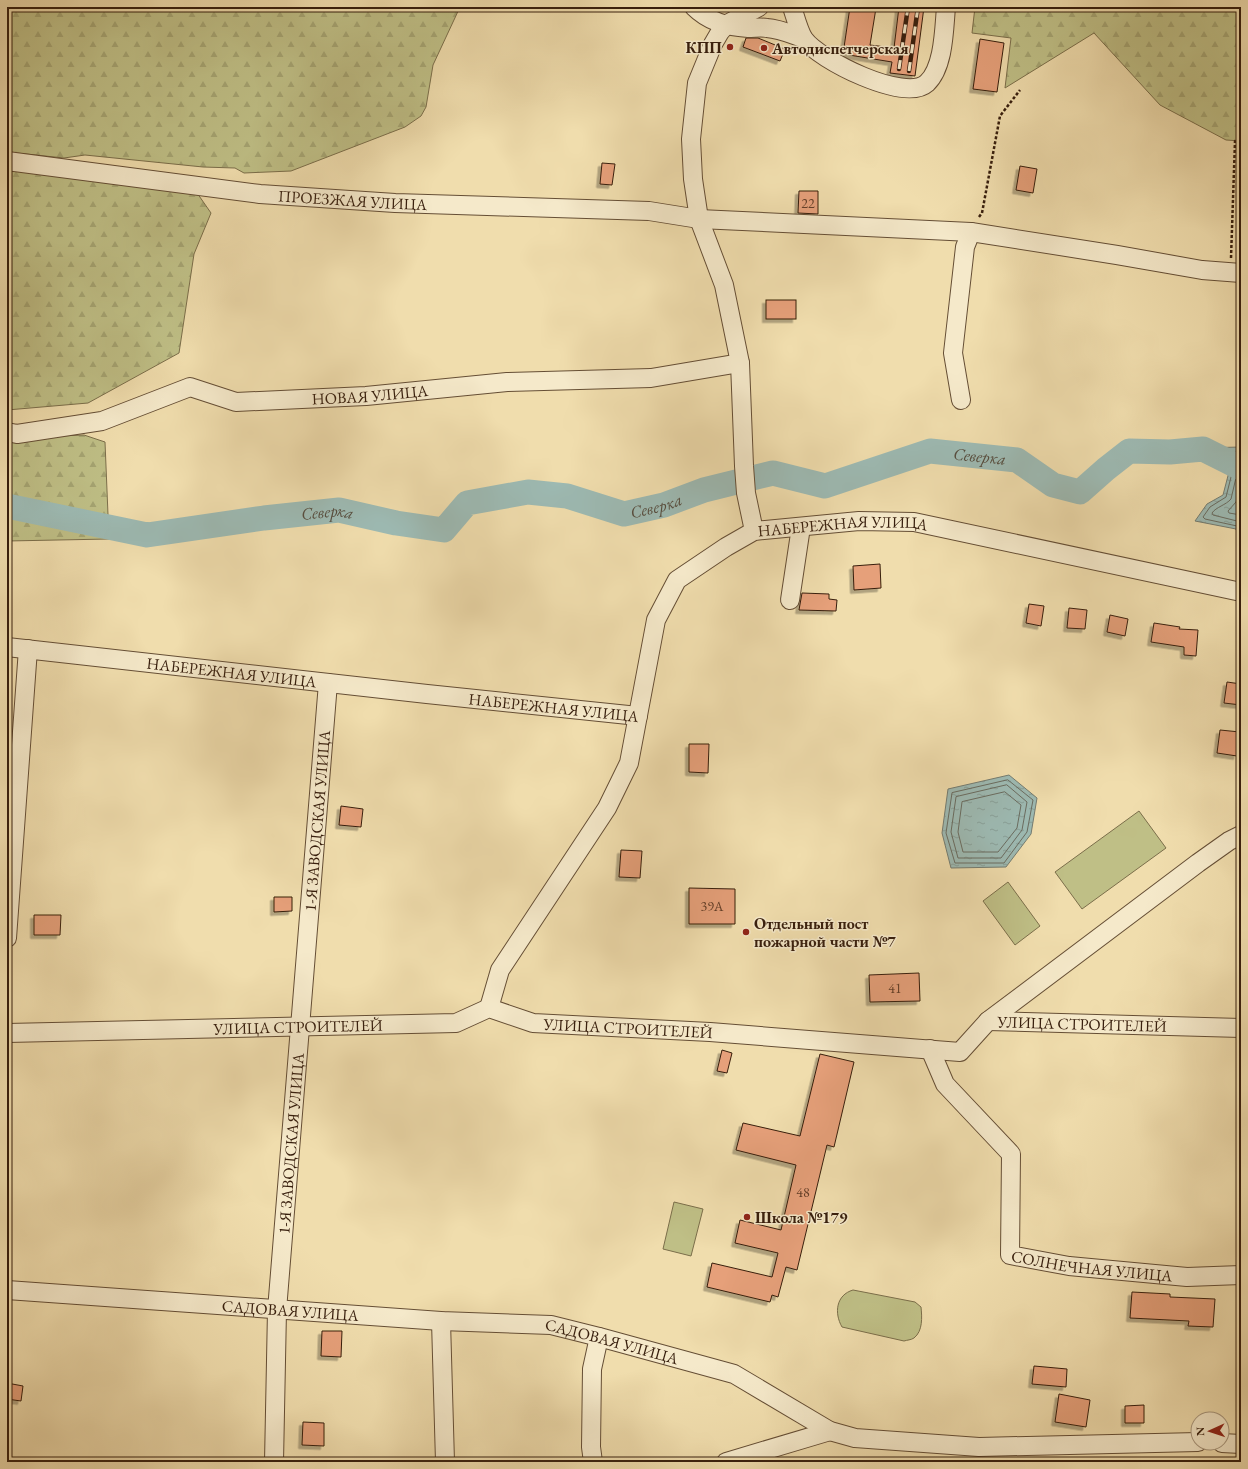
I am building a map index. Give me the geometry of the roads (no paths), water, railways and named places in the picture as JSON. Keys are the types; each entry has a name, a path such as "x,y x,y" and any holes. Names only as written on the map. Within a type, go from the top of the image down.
{"street":[{"path":"694,7 707,17 727,24 747,28 766,28 784,31 803,38 835,64 899,88 916,88 922,86 927,83 934,72 940,54 946,7"},
{"path":"737,7 727,24 716,38 697,83 691,139 691,158 700,219 724,285 740,363 746,493 754,531"},
{"path":"727,24 759,7"},
{"path":"792,7 803,38"},
{"name":"ПРОЕЗЖАЯ УЛИЦА","path":"7,160 260,194 395,202 649,211 700,219 971,232 1202,270 1236,273"},
{"path":"961,400 953,353 965,247 971,232"},
{"name":"НОВАЯ УЛИЦА","path":"7,432 17,434 102,421 190,387 236,402 366,396 507,382 651,378 740,363"},
{"name":"НАБЕРЕЖНАЯ УЛИЦА","path":"7,647 638,716 656,620 677,580 726,547 754,531 859,521 914,522 1241,592"},
{"path":"790,600 801,527"},
{"path":"7,938 28,649"},
{"name":"1-Я ЗАВОДСКАЯ УЛИЦА","path":"274,1462 277,1310 328,683"},
{"path":"489,1008 500,970 607,808 629,762 638,716"},
{"path":"988,1021 1039,978 1195,860 1241,835"},
{"name":"УЛИЦА СТРОИТЕЛЕЙ","path":"7,1033 456,1023 489,1008 533,1023 710,1032 960,1052 988,1021 1241,1028"},
{"name":"СОЛНЕЧНАЯ УЛИЦА","path":"930,1049 945,1084 1011,1154 1010,1255 1069,1266 1188,1277 1241,1275"},
{"name":"САДОВАЯ УЛИЦА","path":"7,1290 441,1321 551,1325 734,1374 830,1431 855,1438 979,1447 1190,1442"},
{"path":"441,1321 444,1462"},
{"path":"593,1462 591,1447 592,1369 599,1337"},
{"path":"726,1462 830,1431"},
{"path":"1230,1443 1241,1444"}],"water":[{"path":"1241,447 1241,545 1236,529 1195,521 1207,504 1223,495 1230,468 1199,448"},
{"path":"1009,775 1037,798 1031,834 1006,867 951,868 942,833 948,789"}],"waterway":[{"name":"Северка","path":"7,506 147,535 264,518 339,510 396,523 444,530 467,503 528,492 567,496 624,514 664,505 704,490 773,473 825,486 930,451 1017,460 1053,485 1080,492 1129,451 1170,452 1203,449 1241,468"}],"railway":[{"path":"899,69 908,7"},
{"path":"909,71 918,7"}],"place":[{"name":"КПП","path":"730,47"},
{"name":"Автодиспетчерская","path":"764,48"},
{"name":"Отдельный пост пожарной части №7","path":"746,932"},
{"name":"Школа №179","path":"747,1217"}]}
